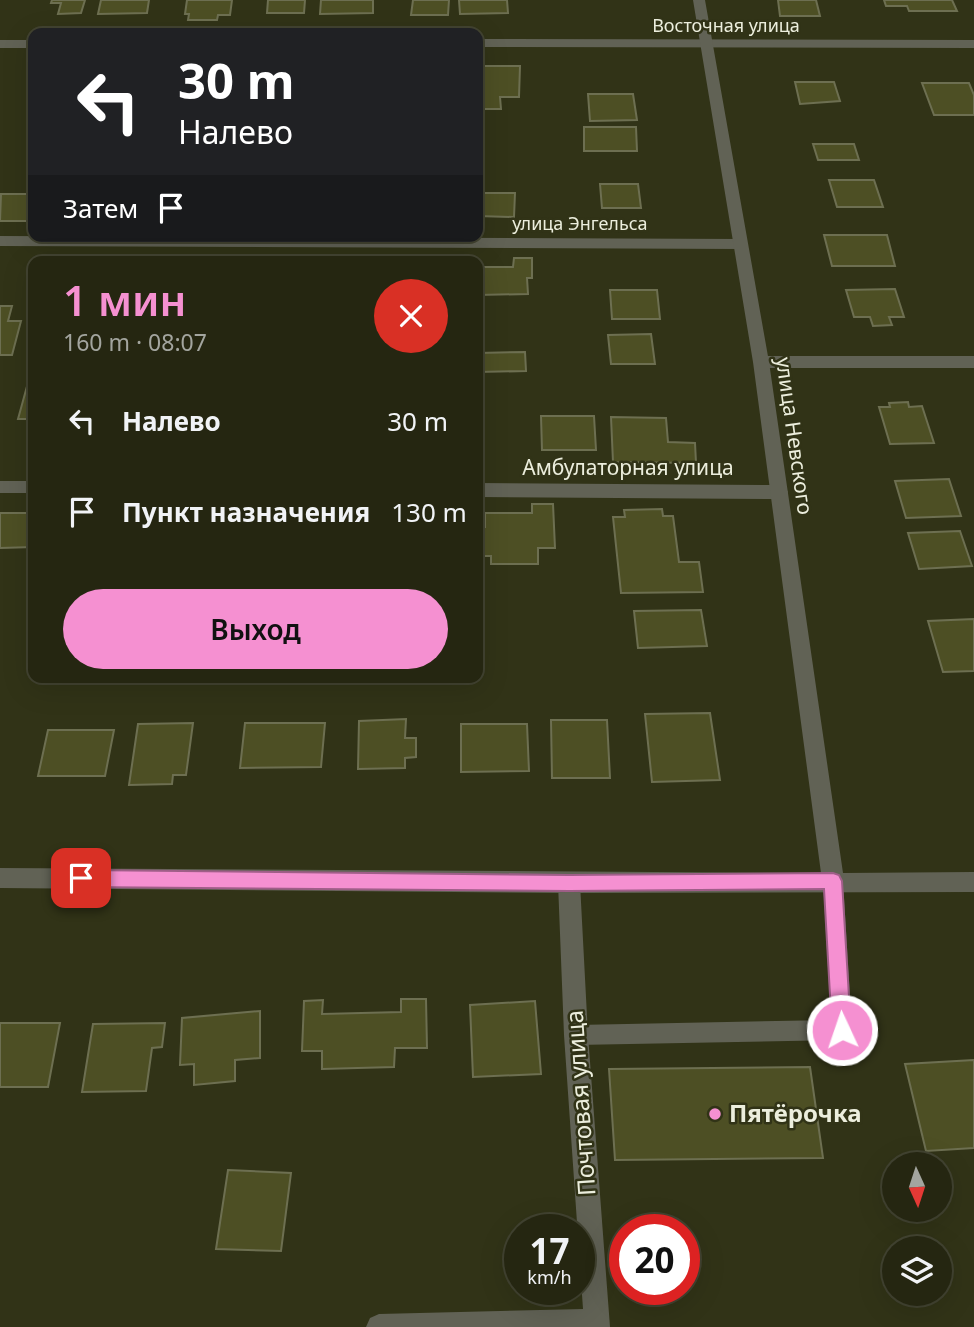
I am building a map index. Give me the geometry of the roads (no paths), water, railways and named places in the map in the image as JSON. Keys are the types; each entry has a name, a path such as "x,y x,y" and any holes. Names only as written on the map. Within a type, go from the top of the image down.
{"street":[{"name":"улица Невского","path":"699,0 761,362 833,881"},
{"name":"Восточная улица","path":"483,43 974,44"},
{"path":"0,44 28,44"},
{"name":"улица Энгельса","path":"0,241 28,241"},
{"name":"улица Энгельса","path":"247,242 740,244"},
{"path":"761,362 974,362"},
{"path":"0,487 28,488"},
{"name":"Амбулаторная улица","path":"483,490 779,492"},
{"path":"0,878 569,883 974,882"},
{"name":"Почтовая улица","path":"569,883 576,1035 597,1325"},
{"path":"379,1327 597,1325"}],"lane":[{"path":"576,1035 842,1030 833,881"}],"place":[{"name":"Пятёрочка","path":"715,1114"}]}
